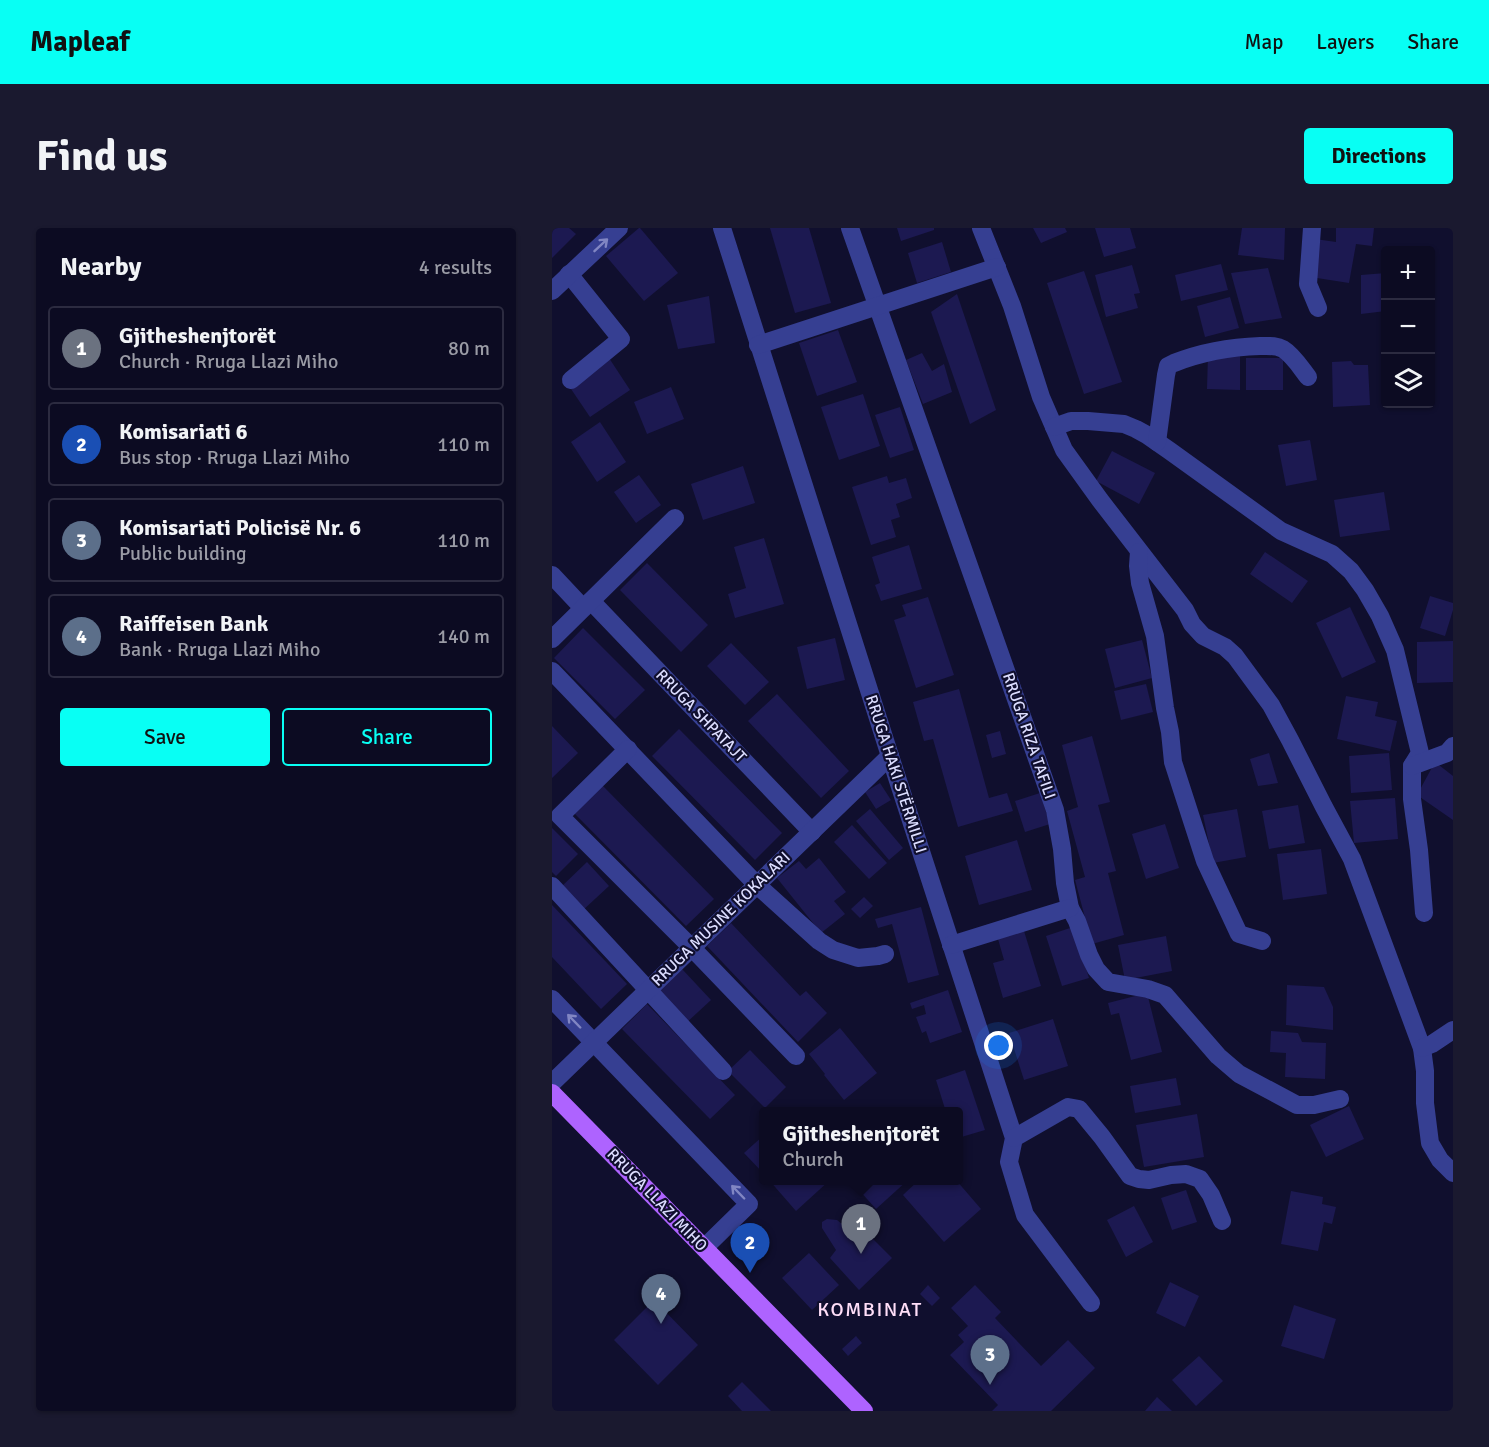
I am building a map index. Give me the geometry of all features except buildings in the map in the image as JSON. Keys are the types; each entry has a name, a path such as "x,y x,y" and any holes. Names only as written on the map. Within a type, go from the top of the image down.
{"main road":[{"name":"RRUGA LLAZI MIHO","path":"552,1093 864,1411"}],"street":[{"path":"552,291 619,228"},
{"name":"RRUGA HAKI STËRMILLI","path":"722,228 1014,1138 1009,1162 1025,1215 1091,1303"},
{"name":"RRUGA RIZA TAFILI","path":"850,228 1054,810 1070,908 1096,969 1108,982 1148,989 1165,995 1218,1056 1239,1074 1297,1105 1314,1105 1340,1099"},
{"path":"981,228 1012,306 1041,397 1064,450 1185,610 1192,624 1203,636 1235,656 1271,705 1352,859 1422,1048 1430,1143 1440,1161 1453,1173"},
{"path":"1312,228 1308,284 1318,308"},
{"path":"758,345 997,267"},
{"path":"569,274 621,339 571,380"},
{"path":"1156,441 1168,366 1174,363 1216,350 1274,346 1283,349 1293,357 1308,377"},
{"path":"1054,427 1071,421 1125,424 1148,435 1281,531 1332,554 1351,571 1370,598 1395,650 1420,753 1412,766 1412,799 1424,913"},
{"path":"552,639 675,518"},
{"path":"1139,552 1140,583 1155,636 1173,762 1185,800 1205,861 1239,934 1262,941"},
{"name":"RRUGA SHPATAJT","path":"552,575 587,605 812,832"},
{"path":"552,671 757,885 819,941 833,950 858,958 885,954"},
{"path":"1412,766 1447,753 1453,746"},
{"path":"628,750 560,816 796,1056"},
{"name":"RRUGA MUSINE KOKALARI","path":"552,1083 890,756"},
{"path":"552,886 723,1071"},
{"path":"951,945 1070,908"},
{"path":"552,999 749,1204 704,1248"},
{"path":"1422,1048 1453,1030"},
{"path":"1014,1138 1068,1107 1079,1109 1130,1176 1149,1180 1186,1174 1200,1179 1211,1195 1222,1221"}],"place":[{"name":"Gjitheshenjtorët","path":"861,1254"},
{"name":"Komisariati 6","path":"750,1273"},
{"name":"Raiffeisen Bank","path":"661,1324"},
{"name":"Komisariati Policisë Nr. 6","path":"990,1385"}],"district":[{"name":"KOMBINAT","path":"870,1309"}]}
